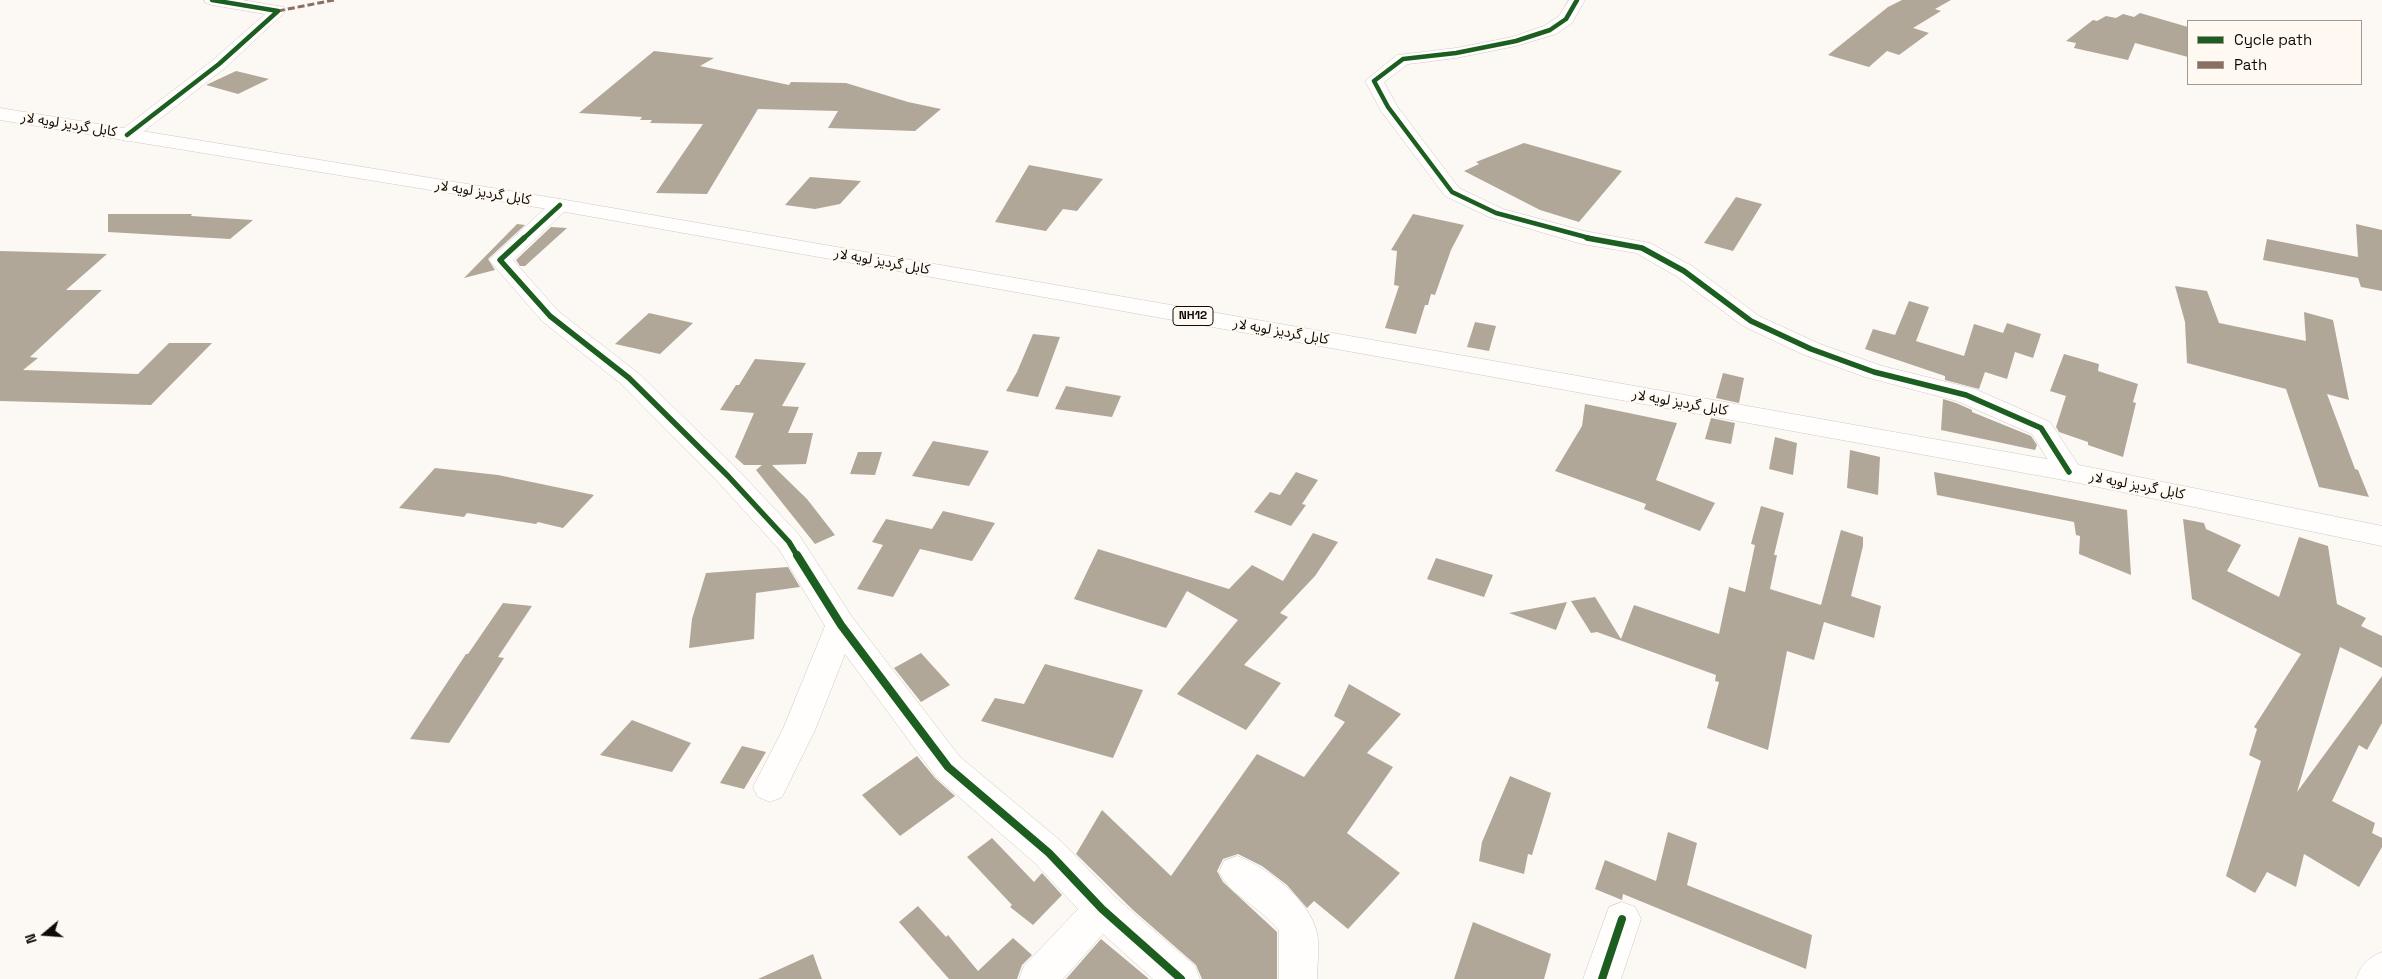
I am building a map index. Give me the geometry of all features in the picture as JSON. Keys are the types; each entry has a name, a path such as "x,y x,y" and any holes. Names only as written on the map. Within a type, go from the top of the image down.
{"main road":[{"path":"127,135 219,64 278,10 212,0"},
{"path":"1577,0 1566,19 1550,30 1516,41 1456,53 1404,59 1374,81 1388,107 1452,192 1496,214 1582,237 1642,248 1684,271 1751,321 1811,348 1874,372 1966,395 2041,428 2069,472"},
{"name":"کابل گردیز لویه لار","path":"0,114 560,205 2069,472 2382,536"},
{"path":"560,205 500,260 550,316 628,378 728,476 789,542 841,625 948,767 1049,853 1102,909 1180,979"},
{"path":"770,787 800,730 841,625"},
{"path":"1237,872 1287,912 1296,922 1299,934 1298,979"},
{"path":"1038,979 1102,909"},
{"path":"1602,979 1622,919"},
{"path":"2375,979 2382,970"}],"building":[{"path":"1902,0 1951,0 1935,9 1941,11 1913,28 1929,33 1899,55 1887,51 1869,67 1828,55 1888,7"},
{"path":"2140,13 2187,27 2187,57 2135,43 2128,60 2074,48 2076,43 2066,41 2093,20 2097,21 2106,16 2116,18 2123,14 2134,17"},
{"path":"654,51 714,58 700,66 789,85 791,82 846,83 908,102 941,109 915,131 828,128 838,111 758,109 707,194 656,193 703,124 650,123 652,120 640,120 642,117 579,113"},
{"path":"236,71 269,79 238,94 206,85"},
{"path":"1524,143 1622,171 1579,222 1540,210 1464,171 1479,164 1476,162"},
{"path":"1029,165 1103,179 1077,211 1063,209 1046,231 995,222"},
{"path":"810,177 861,181 840,204 815,209 785,205"},
{"path":"1736,197 1762,204 1733,251 1704,243"},
{"path":"108,214 192,214 191,216 253,220 230,239 108,232"},
{"path":"1413,214 1464,225 1451,250 1435,295 1431,294 1428,305 1425,305 1416,334 1385,328 1399,286 1394,285 1397,251 1391,250"},
{"path":"517,224 525,225 488,259 495,270 464,278"},
{"path":"2356,224 2382,230 2382,291 2361,287 2358,278 2263,260 2267,239 2358,257"},
{"path":"551,227 567,228 525,266 520,266 516,260"},
{"path":"0,251 107,254 66,290 102,290 30,357 38,358 23,370 138,374 169,343 212,343 151,405 0,401"},
{"path":"2175,286 2207,291 2219,323 2306,341 2304,312 2333,320 2349,400 2327,394 2355,469 2358,470 2369,497 2319,487 2286,389 2187,363 2185,322"},
{"path":"1909,301 1929,307 1916,341 1964,356 1974,324 2003,333 2007,323 2041,334 2033,358 2015,352 2007,379 1985,372 1979,389 1945,380 1945,376 1865,349 1873,329 1895,335"},
{"path":"649,313 693,323 660,354 615,344"},
{"path":"1475,322 1496,326 1489,351 1467,347"},
{"path":"1033,334 1060,337 1038,397 1006,391 1017,372"},
{"path":"2064,354 2099,364 2098,371 2138,384 2133,402 2136,403 2123,457 2088,445 2088,442 2059,432 2056,427 2066,396 2050,391"},
{"path":"755,359 806,363 782,406 799,407 788,433 813,433 806,464 772,465 807,499 835,535 815,544 756,470 762,465 744,465 735,457 754,413 720,410 736,385 739,385"},
{"path":"1723,373 1744,378 1739,403 1716,398"},
{"path":"1066,386 1121,396 1112,417 1055,409"},
{"path":"1943,399 2031,436 2037,445 2035,450 1941,430"},
{"path":"1585,404 1677,423 1656,480 1715,503 1700,531 1644,509 1646,504 1555,471 1582,426"},
{"path":"1711,418 1735,423 1731,444 1705,439"},
{"path":"1775,437 1797,443 1793,475 1769,469"},
{"path":"933,441 989,451 969,486 912,476"},
{"path":"1850,450 1880,457 1878,495 1847,488"},
{"path":"858,452 882,452 875,475 850,474"},
{"path":"435,468 498,475 594,495 563,528 538,522 536,524 467,513 464,517 399,508"},
{"path":"1296,472 1318,480 1302,504 1306,505 1291,526 1254,512 1270,492 1280,495"},
{"path":"1934,472 2127,510 2131,575 2079,554 2080,536 2076,535 2074,522 1937,495"},
{"path":"1761,506 1784,513 1774,555 1777,555 1770,589 1821,605 1841,530 1863,537 1863,546 1851,596 1881,606 1874,638 1824,622 1814,660 1787,651 1768,750 1707,728 1719,682 1715,681 1716,675 1597,632 1591,633 1571,601 1595,597 1621,639 1634,605 1719,634 1729,587 1745,592 1755,545 1751,544"},
{"path":"943,511 995,523 972,561 920,549 893,597 857,589 883,545 872,542 886,519 932,529"},
{"path":"2183,519 2204,523 2206,529 2241,545 2227,571 2279,597 2299,537 2328,546 2337,604 2366,618 2361,626 2382,636 2382,668 2340,647 2297,792 2382,676 2382,723 2367,750 2359,745 2332,801 2375,823 2372,833 2382,838 2382,847 2359,887 2304,854 2296,887 2267,872 2255,893 2226,876 2261,761 2249,755 2257,729 2254,727 2301,654 2192,599"},
{"path":"1313,533 1338,542 1315,576 1280,613 1288,617 1244,665 1281,683 1246,730 1177,694 1238,620 1187,591 1166,628 1074,599 1098,549 1229,589 1252,565 1283,581"},
{"path":"1436,558 1493,575 1484,597 1427,579"},
{"path":"788,567 800,587 756,593 754,639 689,648 692,619 706,573"},
{"path":"1567,602 1556,630 1509,613"},
{"path":"503,603 532,606 498,657 504,658 449,743 410,739 466,654 468,654"},
{"path":"921,653 950,685 921,702 894,668"},
{"path":"1045,664 1143,690 1113,758 981,721 995,698 1024,704"},
{"path":"1349,684 1401,714 1367,753 1393,767 1347,833 1400,873 1348,929 1314,901 1307,908 1287,885 1262,866 1238,854 1223,859 1217,871 1223,882 1277,932 1277,979 1202,979 1196,965 1133,910 1076,854 1102,810 1171,876 1257,754 1304,777 1345,722 1334,716"},
{"path":"632,720 691,743 672,772 600,755"},
{"path":"742,746 766,752 744,789 720,783"},
{"path":"917,756 935,778 955,796 900,836 862,795"},
{"path":"1510,776 1551,793 1532,855 1528,854 1524,874 1479,861 1482,842"},
{"path":"1668,832 1697,843 1687,885 1812,935 1806,969 1623,894 1622,900 1595,889 1605,860 1656,881"},
{"path":"992,838 1034,882 1042,873 1062,895 1033,925 1010,907 1012,905 967,857"},
{"path":"918,906 946,937 948,935 978,971 1013,938 1032,955 1022,965 1017,979 949,979 899,922"},
{"path":"1473,922 1551,954 1544,979 1454,979"},
{"path":"1101,939 1149,979 1066,979"},
{"path":"813,954 822,979 758,979"}],"marked path":[{"path":"278,11 334,0"}],"cycle path":[{"path":"127,135 219,64 278,11 212,0"},
{"path":"1577,0 1566,19 1550,30 1516,41 1456,53 1403,59 1374,81 1388,107 1452,192 1496,213 1582,237 1642,248 1684,271 1751,321 1811,349 1874,372 1966,395 2041,428 2069,472"},
{"path":"560,205 500,260 550,316 629,378 728,476 789,542 841,625 948,767 1049,853 1102,909 1181,979"},
{"path":"1602,979 1622,919"}]}
